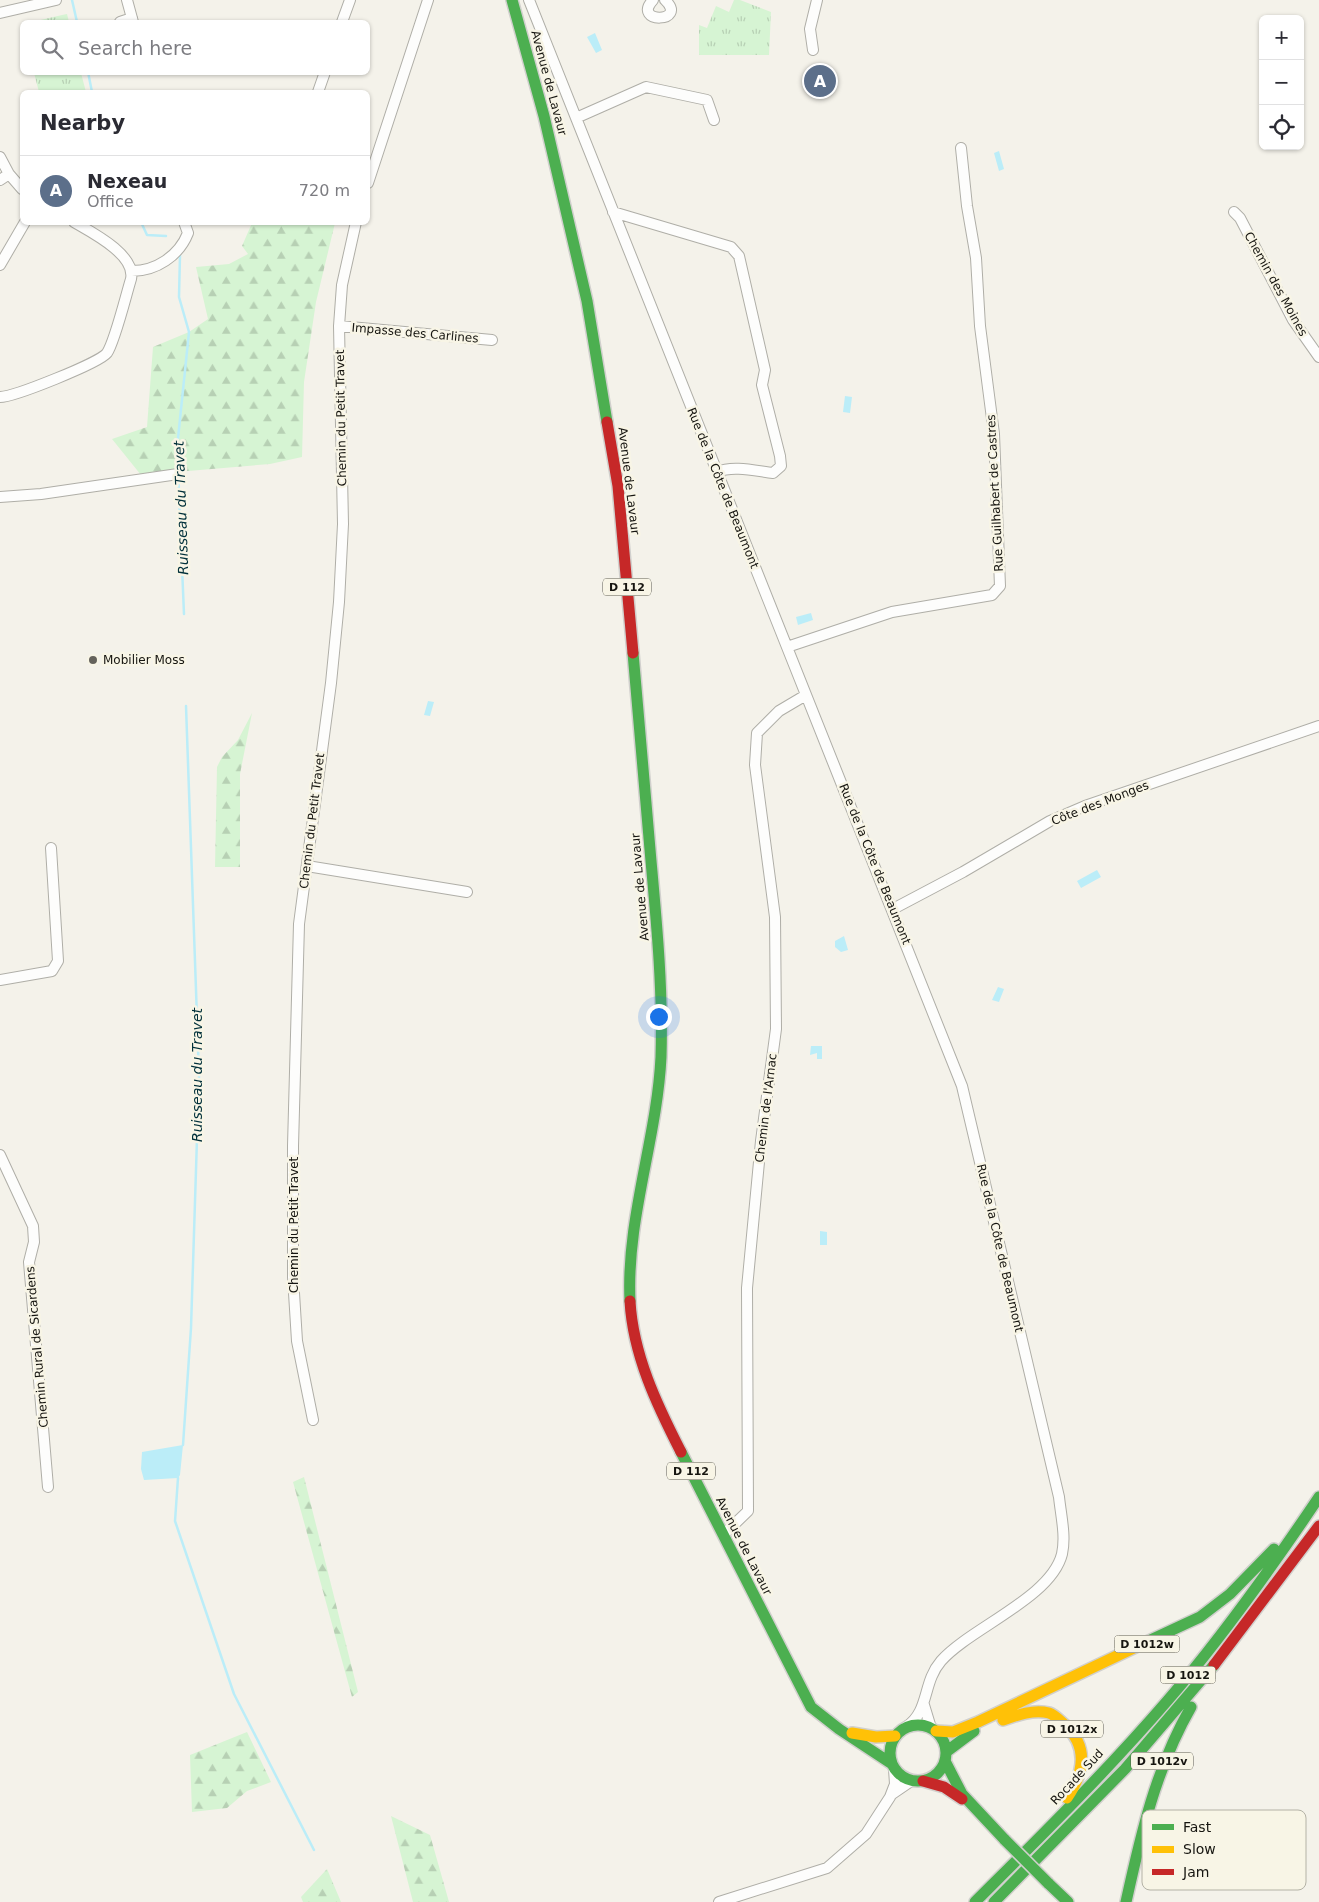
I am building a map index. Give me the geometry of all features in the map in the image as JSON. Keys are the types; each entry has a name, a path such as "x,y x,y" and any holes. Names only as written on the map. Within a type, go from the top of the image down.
{"main road":[{"name":"Avenue de Lavaur","path":"512,0 544,116 587,301 618,486 661,969 662,1034 656,1110 634,1243 630,1295 636,1342 650,1387 811,1707 838,1729"},
{"name":"D 1012w","path":"934,1729 953,1732 978,1722 1200,1617 1230,1594 1267,1557 1319,1496"},
{"name":"Rocade Sud","path":"975,1902 1039,1838 1167,1701 1262,1582 1319,1496"},
{"name":"D 1012","path":"994,1902 1040,1858 1158,1733 1285,1575 1319,1526"},
{"name":"D 1012v","path":"1148,1810 1165,1754 1178,1727 1236,1637"},
{"name":"D 1012x","path":"946,1757 962,1738 979,1729 1018,1714 1050,1714 1073,1730 1082,1746 1083,1765 1076,1785 1039,1838"},
{"path":"969,1804 951,1777 942,1737 934,1729 914,1724 906,1727 894,1736 889,1750 893,1767 911,1781 923,1781 944,1787 969,1804 1068,1902"},
{"name":"D 112","path":"838,1729 867,1736 894,1736"},
{"name":"D 112","path":"838,1729 884,1757 893,1767"},
{"path":"923,1781 937,1774 946,1757"},
{"name":"D 1012v","path":"1126,1902 1142,1834"}],"street":[{"path":"0,14 56,0"},
{"path":"126,0 132,20"},
{"path":"343,20 350,0"},
{"path":"370,177 428,0"},
{"name":"Rue de la Côte de Beaumont","path":"529,0 787,648 893,908 962,1086 1059,1497 1064,1535 1062,1555 1054,1572 1033,1592 941,1661 926,1686 924,1705 915,1720 906,1727"},
{"path":"654,0 649,5 650,12 654,17 660,19 666,16 669,10 665,0"},
{"path":"813,50 810,29 817,0"},
{"path":"319,90 324,75"},
{"path":"576,118 646,87 707,100 714,120"},
{"name":"Rue Guilhabert de Castres","path":"787,648 892,612 992,595 1000,586 994,434 980,326 976,258 962,167 962,148"},
{"path":"0,157 4,177 20,188"},
{"path":"613,212 731,247 739,256 766,370 762,385 780,456 780,466 773,473 744,470 722,470 717,472"},
{"name":"Chemin des Moines","path":"1234,212 1240,218 1293,320 1319,356"},
{"path":"0,265 22,225"},
{"path":"0,397 29,388 104,356 108,351 132,271 130,263 78,225"},
{"path":"132,271 156,268 181,247 188,233 185,225"},
{"name":"Chemin du Petit Travet","path":"313,1420 297,1341 293,1277 293,1146 299,924 331,684 340,594 343,524 339,326 342,285 355,225"},
{"name":"Impasse des Carlines","path":"339,326 492,340"},
{"path":"0,497 178,474"},
{"name":"Chemin de l'Arnac","path":"723,1535 748,1511 747,1288 761,1141 776,1029 775,917 755,765 757,733 778,710 806,695"},
{"name":"Côte des Monges","path":"893,908 963,872 1050,821 1084,806 1319,726"},
{"path":"0,980 52,971 58,961 51,848"},
{"path":"307,866 466,892"},
{"name":"Chemin Rural de Sicardens","path":"0,1155 34,1234 29,1262 48,1487"},
{"name":"Rue de la Côte de Beaumont","path":"924,1705 934,1729"},
{"path":"719,1902 827,1868 866,1834 890,1796 895,1784 893,1767"},
{"path":"890,1796 900,1786 911,1781"}],"green space":[{"path":"734,0 740,0 771,12 769,55 699,55 699,25 707,28 716,6 729,12"},
{"path":"67,14 68,20 41,20"},
{"path":"35,75 82,75 85,90 38,90"},
{"path":"251,225 335,225 316,302 304,382 302,457 270,464 141,475 112,439 147,427 153,347 189,332 208,319 196,267 229,264 248,254 242,246"},
{"path":"252,713 240,774 240,867 215,867 217,767 222,757 238,740"},
{"path":"304,1477 358,1692 352,1697 293,1482"},
{"path":"247,1732 271,1782 247,1791 227,1808 192,1812 190,1755"},
{"path":"391,1816 430,1835 449,1902 413,1902"},
{"path":"327,1869 341,1902 303,1902 301,1897"}],"water":[{"path":"595,33 602,50 596,53 587,37"},
{"path":"999,151 1004,169 999,171 994,153"},
{"path":"845,396 852,397 850,413 843,412"},
{"path":"811,613 813,620 798,625 796,617"},
{"path":"428,701 434,702 430,716 424,715"},
{"path":"1097,870 1101,877 1081,888 1077,881"},
{"path":"844,936 848,950 841,952 835,947 835,941"},
{"path":"998,987 1004,989 999,1002 992,1000"},
{"path":"811,1046 822,1046 822,1059 817,1059 817,1053 810,1055"},
{"path":"820,1231 827,1232 827,1245 820,1245"},
{"path":"183,1445 180,1475 178,1478 144,1480 141,1469 142,1452"}],"waterway":[{"name":"Ruisseau du Travet","path":"72,0 77,20"},
{"name":"Ruisseau du Travet","path":"89,75 92,90"},
{"name":"Ruisseau du Travet","path":"142,225 147,235 166,236"},
{"name":"Ruisseau du Travet","path":"180,255 179,297 189,332 177,448 184,614"},
{"name":"Ruisseau du Travet","path":"183,1445 191,1328 199,1075 186,706"},
{"path":"178,1478 175,1521 234,1694 314,1850"}],"traffic: fast":[{"path":"512,0 544,116 587,301 607,422"},
{"path":"630,1301 630,1270 633,1240 654,1118 661,1057 657,935 633,653"},
{"path":"681,1452 811,1707 839,1729 892,1764"},
{"path":"975,1902 1098,1778 1168,1700 1246,1601 1319,1497"},
{"path":"1142,1644 1200,1617 1230,1594 1274,1549"},
{"path":"994,1902 1125,1769 1214,1665"},
{"path":"1149,1810 1168,1754 1191,1707"},
{"path":"912,1725 924,1725 934,1729 942,1737 946,1753 942,1769 934,1777 924,1781 912,1781 902,1777 894,1769 890,1759 890,1747 894,1737 902,1729 912,1725"},
{"path":"946,1752 974,1731"},
{"path":"945,1761 962,1794 1005,1840"},
{"path":"1126,1902 1142,1835"},
{"path":"1005,1840 1048,1883"},
{"path":"1048,1883 1068,1902"}],"traffic: slow":[{"path":"936,1731 953,1732 978,1722 1142,1644"},
{"path":"1003,1720 1032,1712 1049,1713 1073,1733 1081,1751 1081,1760 1077,1779 1067,1798"},
{"path":"852,1733 876,1737 895,1736"}],"traffic: jam":[{"path":"607,422 618,486 633,653"},
{"path":"630,1301 632,1321 641,1360 655,1398 681,1452"},
{"path":"1214,1665 1319,1526"},
{"path":"923,1781 944,1787 962,1799"}],"place":[{"name":"Nexeau","path":"820,81"},
{"name":"Mobilier Moss","path":"93,660"}]}
